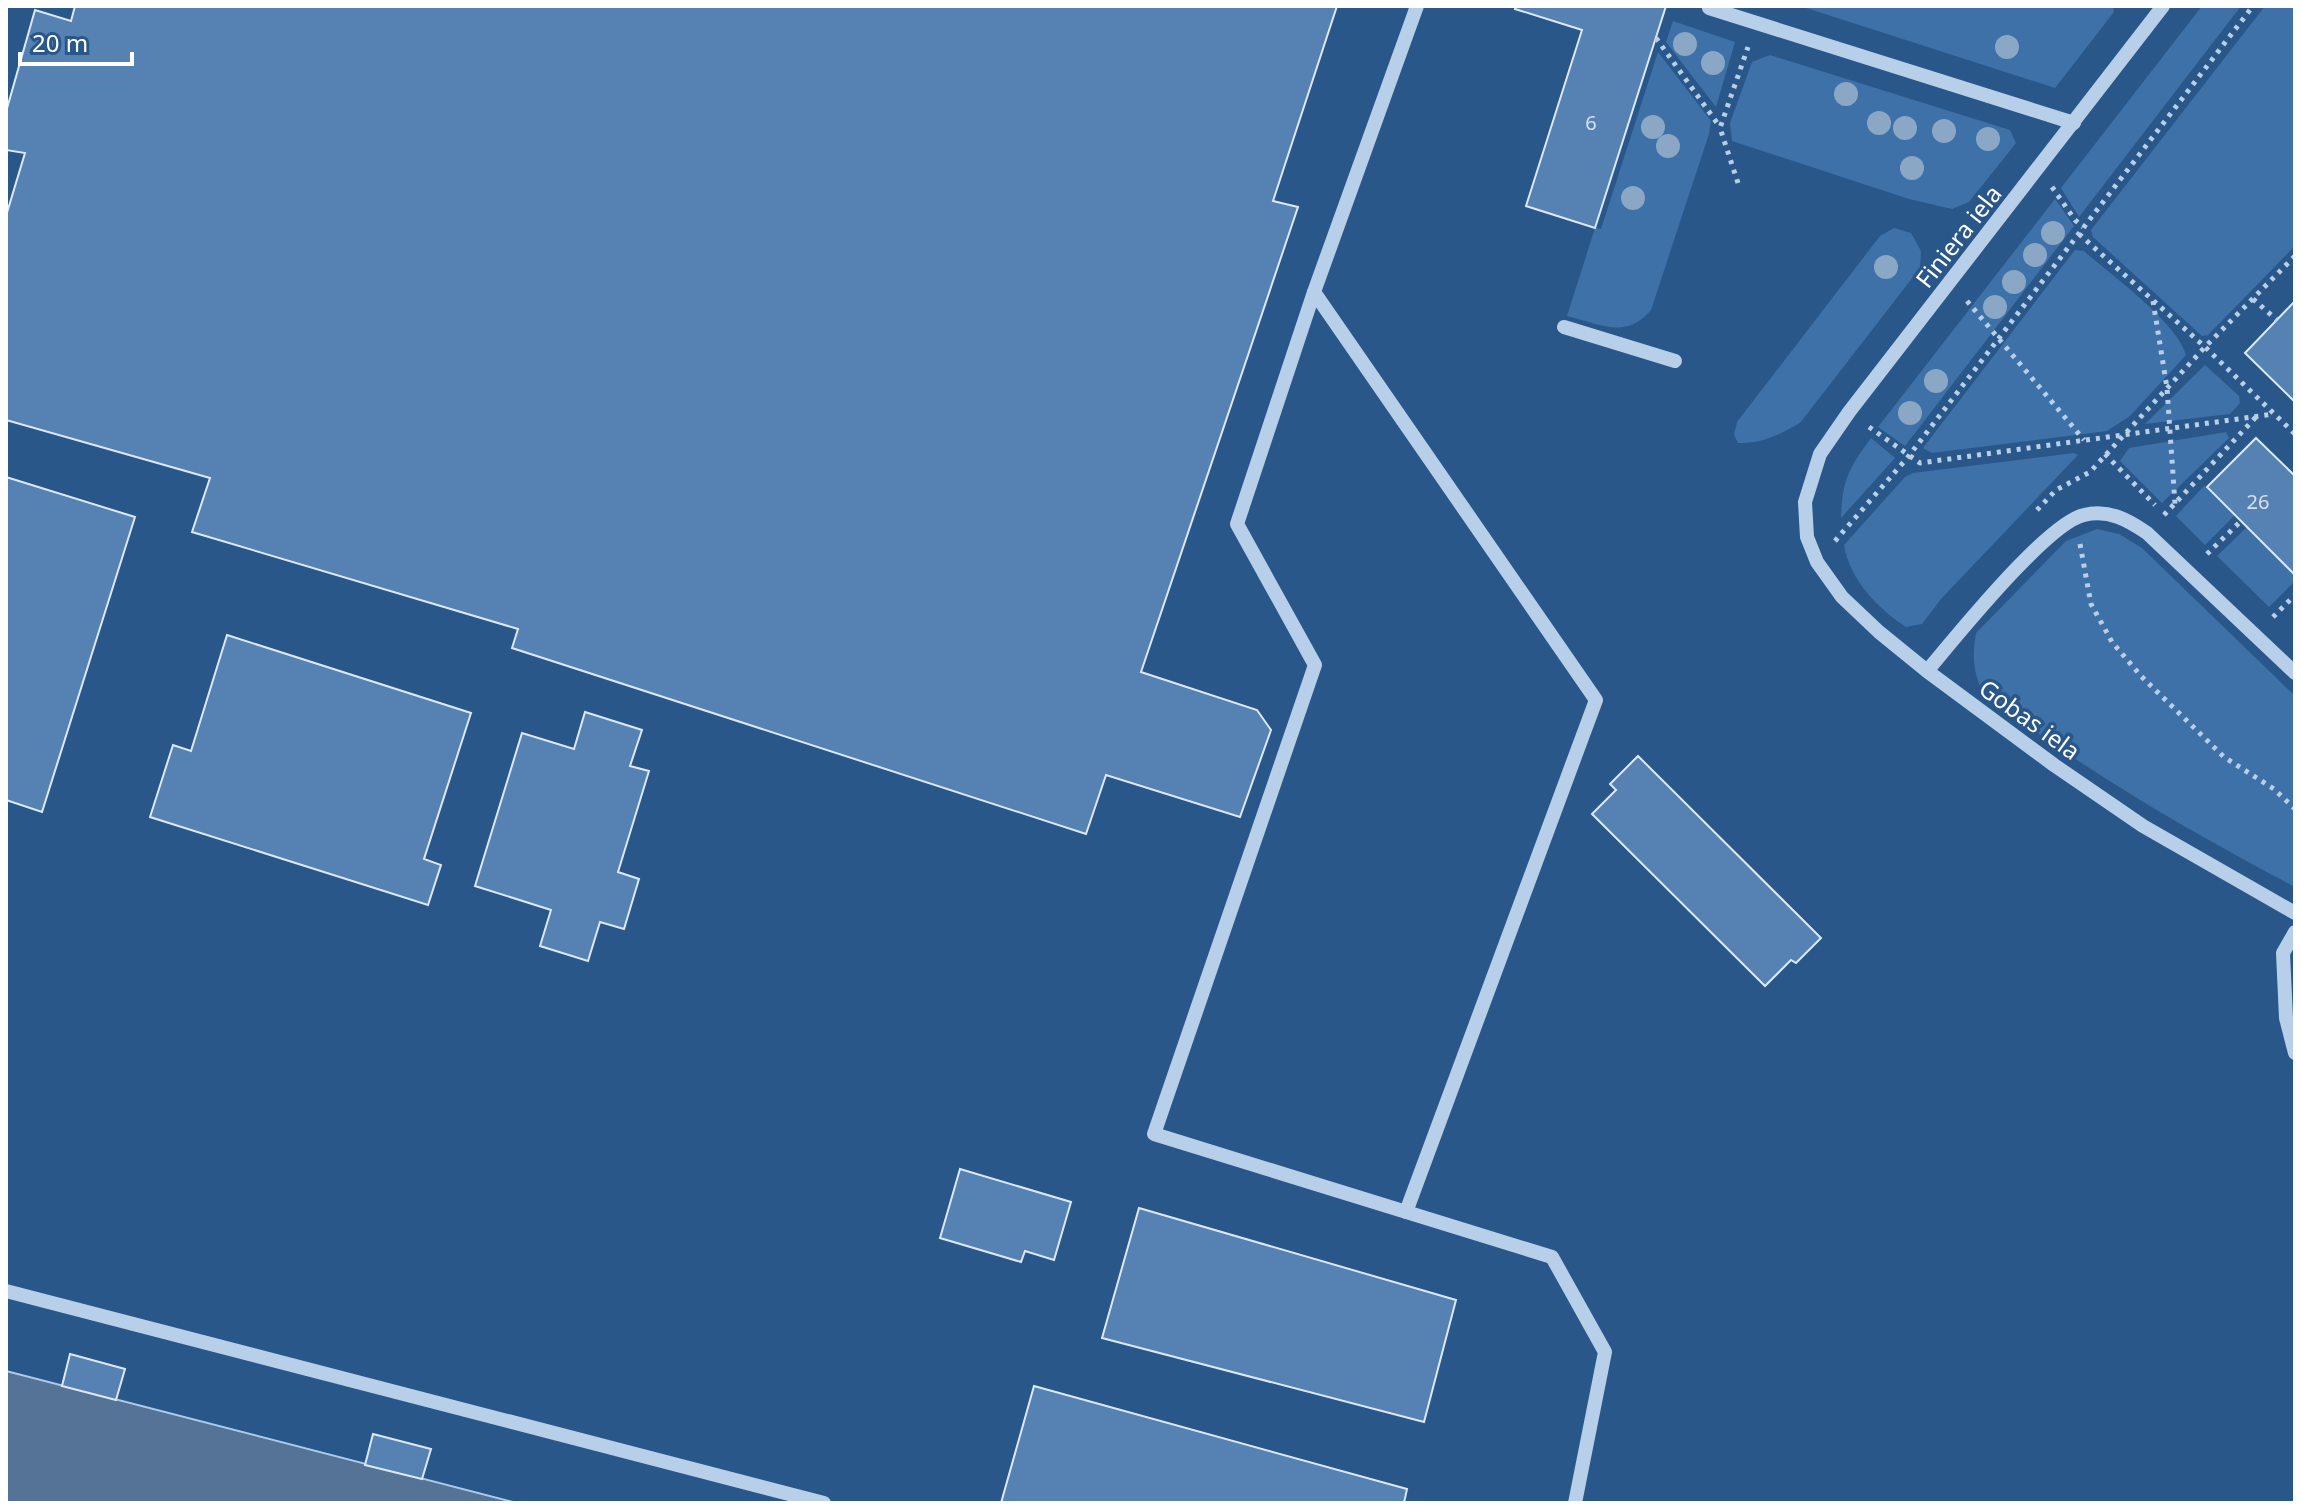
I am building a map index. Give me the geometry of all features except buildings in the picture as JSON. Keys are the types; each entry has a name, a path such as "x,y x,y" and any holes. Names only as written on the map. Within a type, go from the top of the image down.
{"street":[{"path":"1417,6 1314,292 1237,524 1315,665 1154,1134 1552,1257 1605,1352 1575,1503"},
{"name":"Finiera iela","path":"1805,502 1820,454 1849,412 2163,6"},
{"path":"1709,8 2074,123"},
{"path":"1314,292 1596,700 1406,1212"},
{"path":"1564,327 1675,361"},
{"name":"Gobas iela","path":"1805,502 1807,537 1817,562 1842,597 1879,632 1927,671 2143,826 2295,913"},
{"path":"1927,671 2051,534 2081,515 2104,513 2128,520 2147,533 2295,673"},
{"path":"2295,932 2283,953 2286,1018 2295,1053"},
{"path":"6,1291 824,1503"}],"path":[{"path":"1817,562 1908,457 2253,6"},
{"path":"1720,128 1756,24"},
{"path":"1656,38 1720,128 1738,183"},
{"path":"2035,173 2057,192 2083,227"},
{"path":"2079,234 2205,347 2295,434"},
{"path":"2034,513 2056,490 2090,472 2205,347 2295,256"},
{"path":"1951,282 2085,440"},
{"path":"2253,299 2277,320"},
{"path":"2153,300 2167,388 2175,504"},
{"path":"1849,412 1920,463 2274,414"},
{"path":"2147,533 2256,417"},
{"path":"2081,515 2079,542 2091,604 2112,642 2141,676 2224,757 2274,789 2295,809"},
{"path":"2206,555 2241,521"},
{"path":"2271,619 2295,595"}],"shaded area":[{"path":"1800,6 2113,6 2114,12 2055,88"},
{"path":"2202,6 2241,6 2079,217 2061,188"},
{"path":"2265,6 2295,6 2295,246 2208,335 2202,336 2093,237 2091,230"},
{"path":"1673,21 1735,42 1716,107 1666,42"},
{"path":"1658,52 1711,121 1709,134 1651,310 1632,325 1601,326 1567,316 1595,228 1601,229"},
{"path":"1770,55 2010,130 2016,143 1969,202 1952,209 1909,199 1732,141 1730,123 1752,62"},
{"path":"2055,199 2074,226 1905,446 1878,427"},
{"path":"1894,228 1911,233 1921,251 1920,268 1800,423 1763,440 1738,443 1734,435 1737,422 1880,236"},
{"path":"2075,250 2084,251 2157,314 2180,342 2186,355 2130,416 2107,431 1932,453 1923,448"},
{"path":"2205,365 2239,396 2240,403 2230,414 2145,424"},
{"path":"2226,432 2229,438 2162,503 2120,461 2129,448"},
{"path":"1871,438 1895,458 1841,518 1848,475"},
{"path":"2074,453 2078,455 1941,599 1922,624 1906,627 1895,619 1866,592 1852,570 1844,545 1905,477 1913,473"},
{"path":"2204,486 2235,515 2205,545 2176,516"},
{"path":"2247,527 2295,575 2295,581 2269,607 2217,556"},
{"path":"2097,529 2119,534 2142,548 2295,696 2295,887 2135,797 2057,747 1983,693 1974,664 1976,633 2066,541"},
{"path":"6,1371 517,1503 6,1503"}]}
